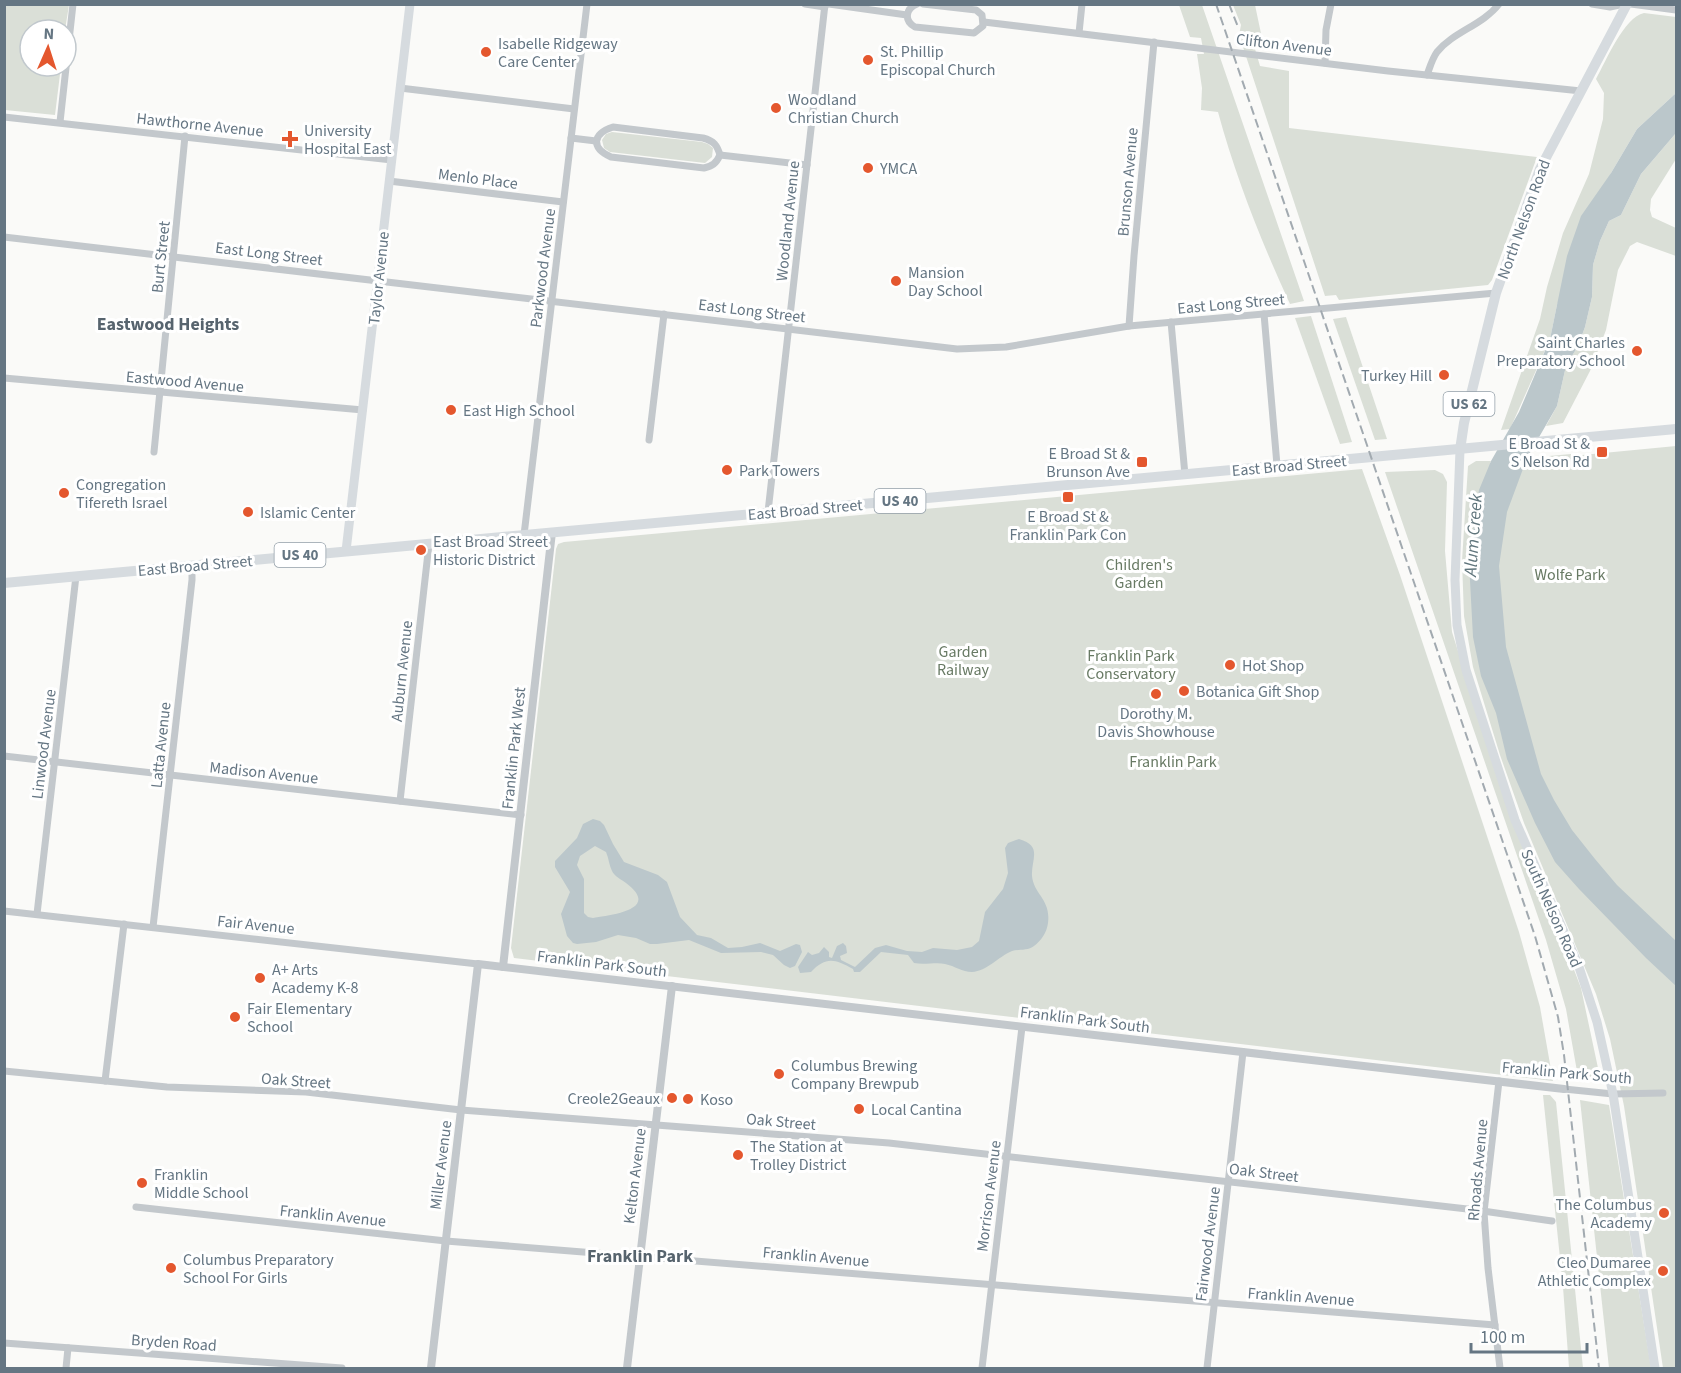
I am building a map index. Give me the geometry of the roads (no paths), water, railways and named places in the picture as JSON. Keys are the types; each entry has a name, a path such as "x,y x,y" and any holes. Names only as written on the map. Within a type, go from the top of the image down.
{"main road":[{"name":"Taylor Avenue","path":"346,551 410,4"},
{"name":"North Nelson Road","path":"1460,450 1464,423 1496,293 1540,169 1627,4"},
{"name":"East Broad Street","path":"4,583 1677,429"},
{"name":"South Nelson Road","path":"1460,450 1455,580 1457,625 1466,670 1524,844 1587,990 1600,1033 1613,1094 1655,1368"}],"street":[{"path":"60,122 73,4"},
{"name":"Parkwood Avenue","path":"524,535 586,4"},
{"name":"Clifton Avenue","path":"805,4 907,15 911,25 919,28 974,33 981,30 984,22 982,15 976,10 923,4"},
{"path":"907,15 910,8 917,4"},
{"path":"1079,33 1082,4"},
{"path":"1325,63 1326,30 1331,4"},
{"path":"1427,75 1432,59 1438,50 1481,21 1499,4"},
{"path":"1592,4 1610,6 1627,4 1677,10"},
{"name":"Woodland Avenue","path":"768,512 826,5"},
{"name":"Clifton Avenue","path":"984,22 1581,91"},
{"name":"Brunson Avenue","path":"1129,326 1154,42"},
{"path":"400,88 574,109"},
{"name":"Hawthorne Avenue","path":"4,117 392,160"},
{"path":"613,127 703,138 712,141 720,155 717,162 704,168 611,157 602,153 596,141 599,135 613,127"},
{"name":"Burt Street","path":"154,453 185,136"},
{"path":"571,138 596,141"},
{"path":"720,155 807,165"},
{"name":"Menlo Place","path":"389,181 563,202"},
{"name":"East Long Street","path":"4,237 943,347 977,349 1022,345 1129,326 1496,293"},
{"path":"649,440 664,314"},
{"path":"1264,314 1276,465"},
{"path":"1171,322 1185,475"},
{"name":"Eastwood Avenue","path":"4,378 363,410"},
{"name":"Franklin Park West","path":"503,967 552,532"},
{"name":"Auburn Avenue","path":"400,801 429,544"},
{"name":"Latta Avenue","path":"153,927 192,566"},
{"name":"Linwood Avenue","path":"37,914 76,576"},
{"name":"Madison Avenue","path":"4,756 521,815"},
{"name":"Fair Avenue","path":"4,910 503,967"},
{"path":"105,1081 124,924"},
{"name":"Miller Avenue","path":"430,1368 478,964"},
{"name":"Franklin Park South","path":"503,967 1564,1089 1613,1094 1663,1092"},
{"name":"Kelton Avenue","path":"627,1368 672,986"},
{"name":"Morrison Avenue","path":"982,1368 1022,1027"},
{"name":"Fairwood Avenue","path":"1207,1368 1243,1052"},
{"name":"Oak Street","path":"4,1071 217,1090 306,1092 461,1110 889,1143 1228,1181 1552,1221"},
{"name":"Rhoads Avenue","path":"1499,1081 1484,1212 1500,1368"},
{"name":"Franklin Avenue","path":"136,1207 446,1241 1495,1325"},
{"name":"Bryden Road","path":"4,1343 342,1368"},
{"path":"66,1368 68,1348"}],"water":[{"name":"Alum Creek","path":"1676,93 1676,133 1641,174 1621,215 1609,221 1600,241 1593,265 1592,297 1585,327 1578,346 1566,366 1557,406 1527,458 1507,512 1499,566 1506,647 1541,774 1572,830 1595,859 1617,885 1676,941 1676,986 1646,958 1555,862 1535,823 1507,759 1496,713 1481,676 1473,637 1469,562 1479,490 1491,461 1519,412 1550,339 1567,256 1581,216 1611,173 1637,129"},
{"path":"593,819 600,821 624,862 658,875 667,882 680,917 697,935 711,938 728,948 760,943 780,951 796,944 800,945 802,952 795,966 790,968 773,955 761,952 721,953 689,940 650,944 636,938 618,935 596,942 573,943 567,936 561,914 570,892 555,867 555,861 577,838 583,824","holes":["595,846 606,852 613,873 636,892 638,899 636,905 620,913 588,917 584,913 584,879 577,865 580,856"]},
{"path":"1019,839 1031,845 1033,849 1033,882 1045,903 1048,915 1045,933 1032,948 1012,951 983,969 972,972 942,963 914,963 908,955 881,952 860,972 854,972 853,969 836,961 826,961 811,972 800,973 798,967 808,952 812,955 819,953 824,947 829,952 829,957 832,958 837,946 843,943 847,953 840,956 841,960 855,967 875,948 886,945 907,951 922,952 933,948 957,950 972,947 979,941 985,912 1003,889 1008,873 1005,848 1008,843"}],"railway":[{"path":"1216,4 1535,936 1558,1017 1599,1368"},
{"path":"1229,4 1238,27"}],"place":[{"name":"Isabelle Ridgeway Care Center","path":"486,52"},
{"name":"St. Phillip Episcopal Church","path":"868,60"},
{"name":"Woodland Christian Church","path":"776,108"},
{"name":"University Hospital East","path":"290,139"},
{"name":"YMCA","path":"868,168"},
{"name":"Mansion Day School","path":"896,281"},
{"name":"Saint Charles Preparatory School","path":"1637,351"},
{"name":"Turkey Hill","path":"1444,375"},
{"name":"East High School","path":"451,410"},
{"name":"E Broad St & S Nelson Rd","path":"1602,452"},
{"name":"E Broad St & Brunson Ave","path":"1142,462"},
{"name":"Park Towers","path":"727,470"},
{"name":"Congregation Tifereth Israel","path":"64,493"},
{"name":"E Broad St & Franklin Park Con","path":"1068,497"},
{"name":"Islamic Center","path":"248,512"},
{"name":"East Broad Street Historic District","path":"421,550"},
{"name":"Hot Shop","path":"1230,665"},
{"name":"Botanica Gift Shop","path":"1184,691"},
{"name":"Dorothy M. Davis Showhouse","path":"1156,694"},
{"name":"A+ Arts Academy K-8","path":"260,978"},
{"name":"Fair Elementary School","path":"235,1017"},
{"name":"Columbus Brewing Company Brewpub","path":"779,1074"},
{"name":"Creole2Geaux","path":"672,1098"},
{"name":"Koso","path":"688,1099"},
{"name":"Local Cantina","path":"859,1109"},
{"name":"The Station at Trolley District","path":"738,1155"},
{"name":"Franklin Middle School","path":"142,1183"},
{"name":"The Columbus Academy","path":"1664,1213"},
{"name":"Columbus Preparatory School For Girls","path":"171,1268"},
{"name":"Cleo Dumaree Athletic Complex","path":"1663,1271"}],"district":[{"name":"Eastwood Heights","path":"168,324"},
{"name":"Franklin Park","path":"640,1256"}],"park label":[{"name":"Children's Garden","path":"1139,573"},
{"name":"Wolfe Park","path":"1570,574"},
{"name":"Garden Railway","path":"963,660"},
{"name":"Franklin Park Conservatory","path":"1131,664"}]}
